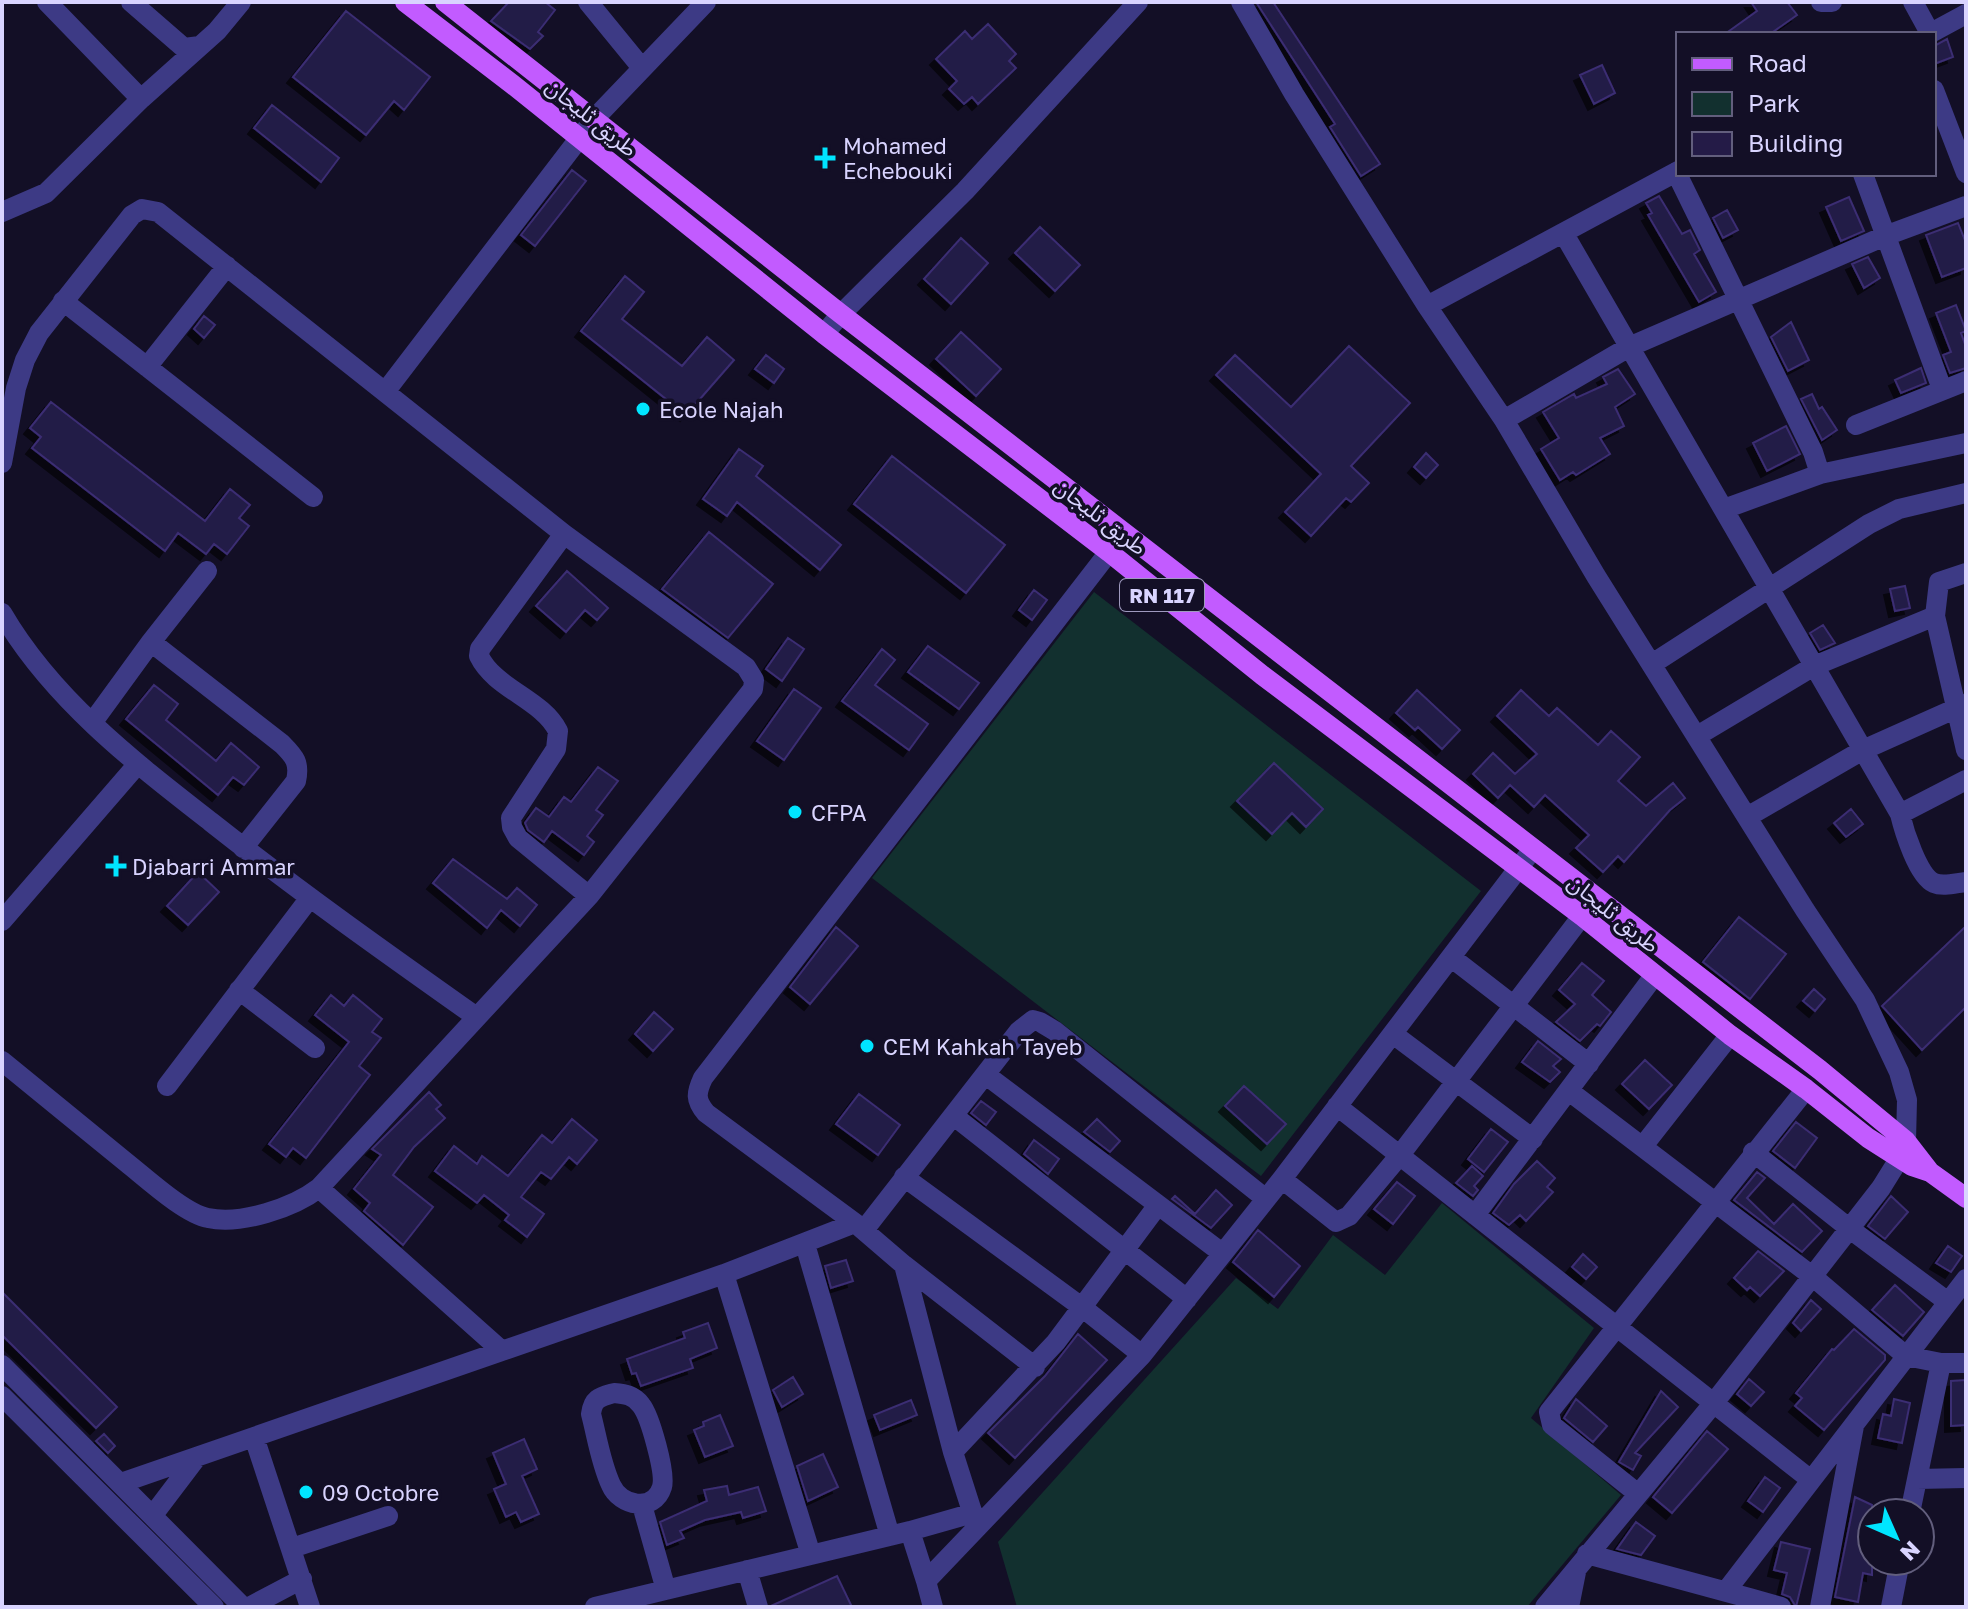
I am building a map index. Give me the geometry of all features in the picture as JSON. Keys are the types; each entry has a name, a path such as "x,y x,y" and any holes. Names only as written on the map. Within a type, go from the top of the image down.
{"main road":[{"name":"طريق ثليجان","path":"405,2 824,334 1109,552 1262,675 1582,916 1730,1035 1806,1089 1903,1150"},
{"name":"طريق ثليجان","path":"445,2 841,314 1820,1070 1903,1150 1966,1198"}],"street":[{"path":"47,2 141,99"},
{"path":"131,2 184,48 200,46"},
{"path":"2,212 46,193 141,99 200,46 241,2"},
{"path":"588,2 642,68"},
{"path":"385,392 579,137 706,2"},
{"path":"824,334 965,191 1138,2"},
{"path":"1241,2 1294,94 1427,306 1504,420 1596,576 1865,1000 1899,1072 1907,1100 1903,1150 1850,1229 1713,1404 1545,1607"},
{"path":"1821,2 1832,2"},
{"path":"1913,2 1929,32"},
{"path":"1934,32 1966,14"},
{"path":"1936,95 1966,173"},
{"path":"1427,306 1676,172"},
{"path":"1679,176 1813,452 1820,474"},
{"path":"1856,425 1959,387 1885,236 1864,176"},
{"path":"1504,420 1629,347 1885,236 1966,206"},
{"path":"2,463 9,388 39,333 132,215 142,209 158,212 564,534 746,667 754,680 753,689 589,896 319,1188 306,1198 285,1208 258,1214 210,1219 198,1215 159,1189 2,1061"},
{"path":"1564,234 1900,814 1906,839 1928,880 1937,885 1966,882"},
{"path":"147,367 227,266"},
{"path":"63,301 313,497"},
{"path":"1724,509 1820,474 1966,443"},
{"path":"1652,664 1842,541 1899,509 1966,493"},
{"path":"564,534 480,649 479,656 492,673 551,720 558,731 556,749 511,818 512,827 518,838 589,896"},
{"path":"1035,1367 859,1226 706,1113 698,1103 696,1093 722,1053 1109,552"},
{"path":"92,723 207,571"},
{"path":"1966,573 1939,582 1935,616 1961,705 1966,750"},
{"path":"2,613 39,666 92,723 137,765 309,899 475,1016"},
{"path":"1697,736 1814,666 1935,616"},
{"path":"151,642 295,757 299,768 296,781 243,848"},
{"path":"1747,817 1863,750 1961,705"},
{"path":"2,921 137,765"},
{"path":"1900,814 1966,780"},
{"path":"926,1581 975,1520 1142,1355 1282,1179 1533,849"},
{"path":"167,1086 309,899"},
{"path":"1282,1179 1336,1222 1342,1221 1400,1155 1582,916"},
{"path":"1452,958 1589,1064"},
{"path":"1475,1215 1654,976"},
{"path":"239,990 315,1048"},
{"path":"121,1483 859,1226 904,1177 1027,1023 1033,1020 1040,1022 1266,1199"},
{"path":"1393,1034 1533,1139"},
{"path":"1643,1146 1730,1035"},
{"path":"986,1075 1222,1253"},
{"path":"1637,1493 1552,1425 1549,1412 1806,1089"},
{"path":"1569,1091 1812,1276 1906,1356 1941,1363 1966,1363"},
{"path":"1337,1106 1811,1480"},
{"path":"954,1116 1187,1299"},
{"path":"1753,1152 1948,1302"},
{"path":"904,1177 1142,1355"},
{"path":"319,1188 502,1351"},
{"path":"953,1452 1035,1367 1083,1308 1158,1205"},
{"path":"805,1244 900,1534 926,1581 933,1607"},
{"path":"904,1265 953,1452 975,1520"},
{"path":"724,1274 811,1555"},
{"path":"1726,1591 1966,1279"},
{"path":"1913,1497 1941,1363"},
{"path":"2,1365 246,1607 302,1579"},
{"path":"614,1393 628,1394 643,1407 664,1473 662,1489 655,1498 642,1505 619,1498 610,1485 591,1414 592,1403 597,1398 614,1393"},
{"path":"2,1396 214,1607"},
{"path":"1820,1607 1854,1424"},
{"path":"254,1437 310,1607"},
{"path":"153,1515 197,1457"},
{"path":"1917,1479 1966,1478"},
{"path":"642,1505 666,1590"},
{"path":"292,1548 388,1516"},
{"path":"595,1607 900,1534 975,1520"},
{"path":"1582,1561 1726,1591 1748,1603 1781,1607"},
{"path":"1569,1607 1582,1561"},
{"path":"747,1570 758,1607"},
{"path":"1891,1607 1897,1577"}],"green space":[{"path":"1094,592 1481,891 1261,1176 872,878"},
{"path":"1442,1203 1594,1328 1531,1418 1621,1495 1527,1607 1017,1607 998,1542 1236,1278 1278,1309 1333,1235 1385,1275"}],"building":[{"path":"509,2 545,2 555,10 538,32 543,36 530,49 491,21"},
{"path":"1256,2 1273,2 1380,164 1361,176 1330,127 1335,124"},
{"path":"1751,2 1787,2 1797,15 1773,32 1728,32 1757,11"},
{"path":"346,11 430,77 404,110 394,101 366,135 293,77"},
{"path":"988,24 1016,54 1009,61 1016,68 978,104 972,97 964,104 949,89 957,81 936,59 965,31 972,39"},
{"path":"1947,39 1953,57 1936,63 1936,45"},
{"path":"1602,65 1615,93 1594,104 1580,75"},
{"path":"272,105 339,158 321,182 254,128"},
{"path":"572,170 586,181 535,246 521,235"},
{"path":"1659,196 1682,234 1690,230 1700,250 1694,254 1716,292 1699,302 1648,215 1652,213 1646,203"},
{"path":"1849,197 1864,231 1841,241 1826,207"},
{"path":"1727,210 1738,230 1723,238 1713,218"},
{"path":"1958,223 1966,243 1966,268 1942,277 1926,235"},
{"path":"1040,227 1080,265 1055,291 1015,253"},
{"path":"961,238 988,263 951,304 924,279"},
{"path":"1868,257 1880,278 1864,288 1852,264"},
{"path":"625,276 644,292 622,319 682,366 707,337 734,360 686,415 581,331"},
{"path":"1956,305 1966,331 1961,333 1966,347 1966,368 1950,373 1943,355 1951,352 1936,313"},
{"path":"204,316 215,325 204,338 194,329"},
{"path":"1791,322 1809,360 1788,371 1771,337"},
{"path":"961,332 1001,369 976,396 936,359"},
{"path":"1349,346 1410,403 1351,466 1369,483 1351,502 1346,498 1311,536 1285,512 1321,474 1216,375 1235,355 1291,407"},
{"path":"766,355 784,369 774,383 755,369"},
{"path":"1921,368 1926,383 1901,393 1895,380"},
{"path":"1618,369 1635,394 1615,407 1624,426 1600,438 1610,454 1576,475 1573,472 1560,480 1541,449 1559,438 1543,412 1574,394 1576,398 1607,384 1603,377"},
{"path":"1812,394 1819,409 1822,407 1837,430 1822,440 1801,399"},
{"path":"51,402 205,521 230,489 250,505 239,518 249,526 227,554 214,544 206,554 178,533 165,551 32,448 41,437 30,428"},
{"path":"1786,426 1800,454 1767,471 1753,443"},
{"path":"739,449 763,466 756,476 841,545 820,570 737,502 727,516 703,499"},
{"path":"1426,453 1438,465 1426,478 1414,467"},
{"path":"892,456 1005,545 966,593 854,504"},
{"path":"709,532 773,584 728,638 662,589"},
{"path":"567,571 608,608 597,620 585,610 566,632 536,606"},
{"path":"1905,586 1910,608 1895,611 1890,589"},
{"path":"1034,590 1047,600 1032,620 1019,610"},
{"path":"1823,625 1835,643 1820,650 1810,633"},
{"path":"788,638 804,649 782,681 766,669"},
{"path":"928,646 979,683 959,709 908,672"},
{"path":"882,649 895,660 875,685 928,724 909,750 842,701"},
{"path":"154,685 178,704 166,720 216,761 231,743 259,767 244,785 233,777 218,795 126,719"},
{"path":"794,689 821,708 784,760 757,741"},
{"path":"1417,690 1460,730 1442,749 1418,727 1415,730 1396,713"},
{"path":"1521,690 1549,716 1557,708 1598,745 1611,731 1640,757 1618,781 1646,806 1673,783 1685,798 1670,810 1624,862 1618,856 1603,872 1576,848 1589,835 1545,795 1534,807 1510,785 1498,798 1473,774 1493,753 1515,774 1537,754 1497,716"},
{"path":"1274,763 1323,809 1306,827 1292,813 1272,834 1237,801"},
{"path":"598,767 618,781 596,810 603,815 587,836 594,842 584,855 552,831 544,842 528,830 525,823 536,808 549,817 564,797 571,802"},
{"path":"1851,809 1863,824 1846,837 1834,823"},
{"path":"453,859 507,899 517,888 537,905 520,926 501,910 487,928 433,883"},
{"path":"198,872 219,892 188,925 167,906"},
{"path":"1739,917 1786,954 1750,999 1703,962"},
{"path":"1966,926 1966,1007 1922,1050 1882,1006"},
{"path":"836,927 858,946 810,1004 790,987"},
{"path":"1582,963 1604,981 1592,995 1611,1012 1600,1026 1597,1024 1580,1041 1556,1022 1575,1004 1559,990"},
{"path":"1814,989 1825,999 1815,1011 1803,1001"},
{"path":"331,995 344,1006 353,995 382,1019 372,1032 381,1038 359,1066 370,1075 306,1158 293,1148 286,1157 269,1144 349,1042 315,1015"},
{"path":"654,1012 673,1029 653,1051 635,1034"},
{"path":"1538,1041 1561,1059 1553,1066 1560,1072 1550,1082 1522,1062"},
{"path":"1645,1060 1672,1085 1649,1109 1622,1084"},
{"path":"1244,1086 1286,1124 1267,1144 1225,1106"},
{"path":"429,1092 441,1105 436,1109 445,1118 414,1147 393,1175 433,1207 403,1245 364,1211 370,1203 354,1189 381,1155 372,1149"},
{"path":"859,1094 900,1125 878,1155 836,1124"},
{"path":"981,1101 996,1112 986,1125 971,1113"},
{"path":"572,1119 597,1140 577,1164 569,1157 551,1179 541,1172 521,1197 544,1214 527,1237 505,1220 509,1215 484,1195 477,1203 435,1171 454,1146 477,1164 482,1156 508,1176 542,1135 552,1143"},
{"path":"1097,1119 1120,1141 1110,1152 1084,1132"},
{"path":"1796,1122 1817,1138 1795,1168 1773,1151"},
{"path":"1491,1129 1508,1142 1484,1172 1468,1159"},
{"path":"1034,1140 1059,1159 1048,1174 1024,1154"},
{"path":"1537,1161 1555,1178 1547,1187 1553,1192 1526,1221 1520,1215 1509,1225 1493,1213 1514,1184"},
{"path":"1472,1166 1483,1176 1474,1186 1478,1190 1473,1196 1456,1183"},
{"path":"1757,1172 1765,1178 1747,1198 1774,1224 1793,1204 1822,1231 1802,1252 1734,1200"},
{"path":"1397,1182 1415,1196 1393,1224 1374,1209"},
{"path":"1216,1190 1232,1205 1211,1228 1172,1199 1175,1196 1195,1214"},
{"path":"1891,1196 1908,1212 1885,1239 1868,1226"},
{"path":"1258,1230 1300,1266 1274,1297 1233,1262"},
{"path":"1948,1246 1962,1256 1951,1272 1936,1263"},
{"path":"1758,1251 1784,1271 1760,1296 1750,1287 1747,1290 1734,1278"},
{"path":"1583,1254 1597,1267 1586,1279 1572,1267"},
{"path":"846,1260 853,1281 831,1288 825,1266"},
{"path":"1895,1285 1924,1312 1903,1336 1872,1310"},
{"path":"2,1292 117,1407 96,1428 2,1335"},
{"path":"1811,1300 1821,1309 1801,1331 1793,1323"},
{"path":"708,1323 717,1348 690,1359 693,1368 641,1386 636,1373 632,1374 627,1359 685,1338 683,1332"},
{"path":"1854,1329 1885,1355 1885,1360 1824,1430 1795,1406 1802,1398 1796,1393 1832,1349"},
{"path":"1078,1334 1107,1360 1015,1458 988,1433 1045,1376"},
{"path":"793,1377 803,1394 782,1407 773,1390"},
{"path":"1749,1379 1764,1392 1751,1406 1737,1394"},
{"path":"1966,1380 1966,1425 1951,1426 1951,1381"},
{"path":"1661,1391 1678,1407 1635,1453 1641,1456 1633,1470 1619,1462"},
{"path":"1576,1399 1607,1426 1593,1442 1564,1418"},
{"path":"1894,1399 1910,1403 1902,1443 1878,1438 1883,1414 1891,1416"},
{"path":"911,1400 917,1415 880,1430 874,1415"},
{"path":"720,1415 733,1446 705,1457 694,1430 704,1426 703,1422"},
{"path":"1707,1431 1728,1449 1672,1513 1653,1497"},
{"path":"104,1434 115,1446 108,1453 96,1441"},
{"path":"524,1439 537,1469 522,1476 539,1514 521,1522 516,1512 506,1517 494,1489 506,1484 493,1453"},
{"path":"823,1454 838,1487 808,1501 797,1466"},
{"path":"1765,1477 1780,1488 1763,1512 1748,1501"},
{"path":"727,1486 729,1495 758,1487 766,1511 743,1518 741,1512 705,1520 680,1531 684,1538 667,1545 660,1522 707,1501 704,1490"},
{"path":"1855,1497 1856,1577 1862,1577 1858,1602 1835,1597"},
{"path":"1636,1522 1655,1536 1641,1555 1617,1549"},
{"path":"1781,1542 1810,1549 1796,1607 1790,1597 1782,1594 1787,1573 1774,1570"},
{"path":"837,1576 852,1607 771,1607 771,1606"}],"place":[{"name":"Mohamed Echebouki","path":"825,158"},
{"name":"Ecole Najah","path":"643,409"},
{"name":"CFPA","path":"795,812"},
{"name":"Djabarri Ammar","path":"116,866"},
{"name":"CEM Kahkah Tayeb","path":"867,1046"},
{"name":"09 Octobre","path":"306,1492"}]}
